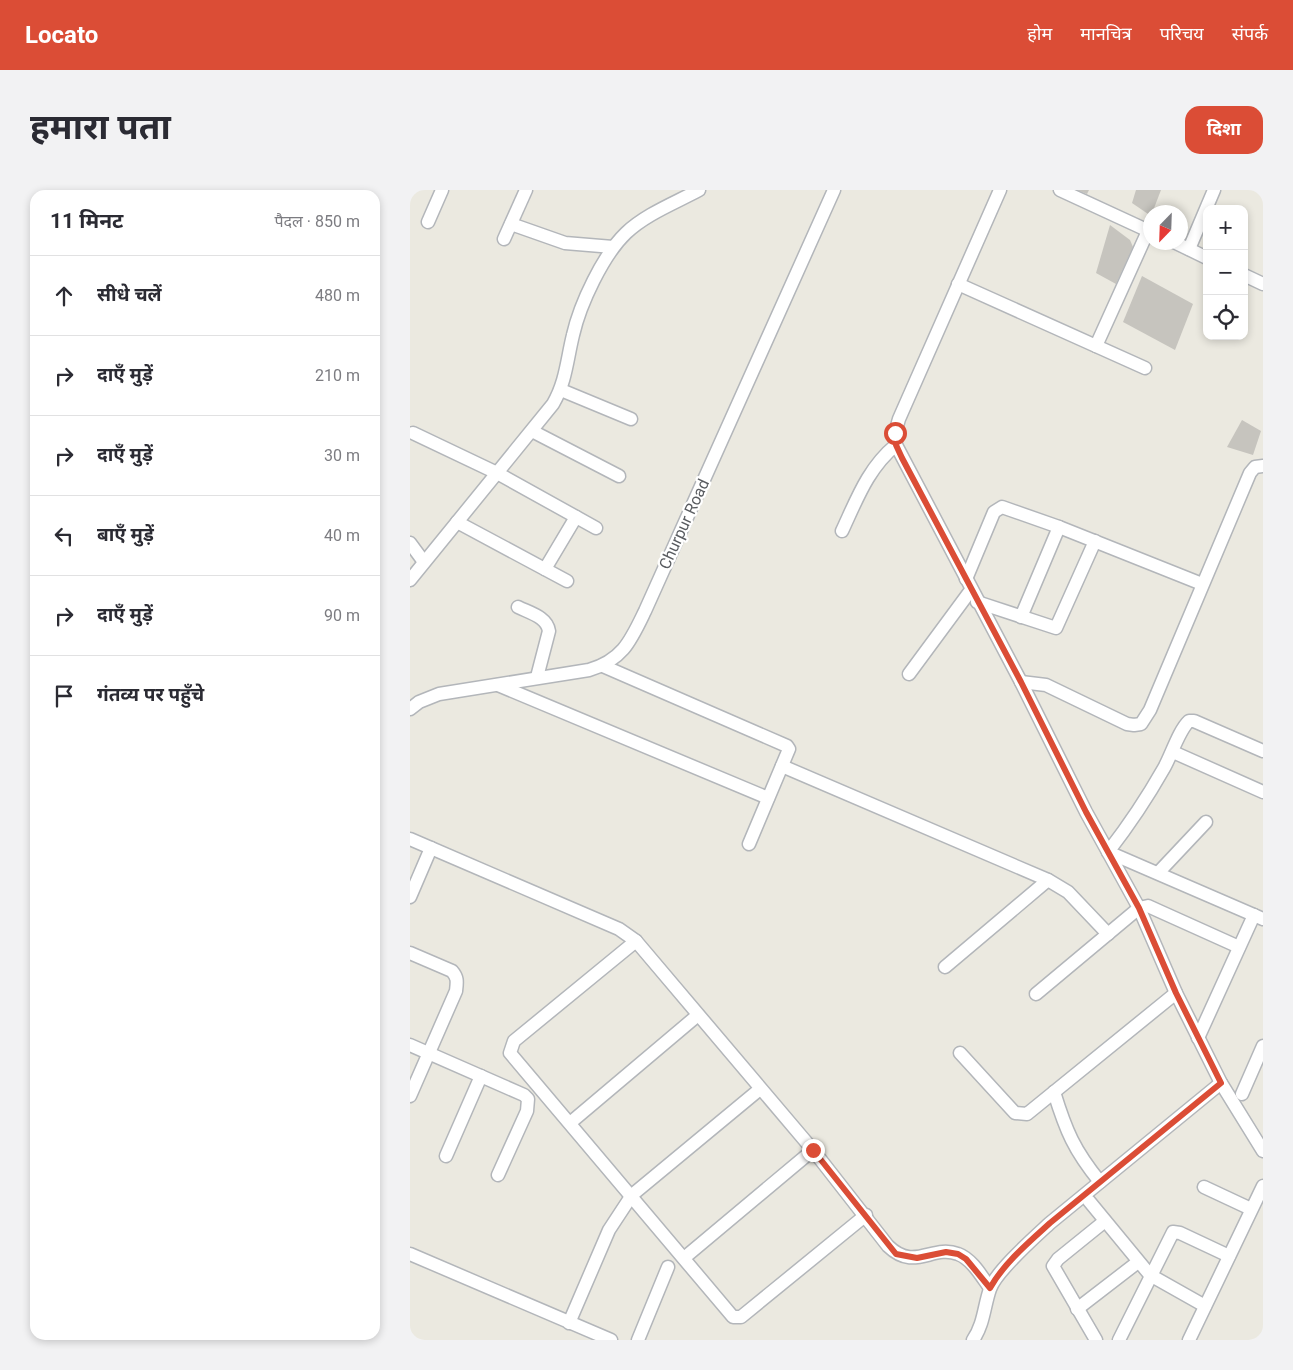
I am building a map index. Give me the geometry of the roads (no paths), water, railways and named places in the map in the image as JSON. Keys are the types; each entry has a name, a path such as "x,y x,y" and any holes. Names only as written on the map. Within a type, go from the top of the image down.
{"street":[{"path":"428,222 442,190"},
{"path":"504,239 526,190"},
{"path":"410,580 532,431 561,390 573,333 582,308 613,247 627,232 642,221 699,190"},
{"name":"Churpur Road","path":"410,709 419,702 439,694 602,666 619,655 631,638 739,406 834,190"},
{"path":"1000,190 899,419 895,433 896,445 1139,908 1176,993 1221,1083 1263,1150"},
{"path":"1060,190 1143,228"},
{"path":"1203,256 1188,249 1214,190"},
{"path":"511,224 565,243 613,247"},
{"path":"1096,346 1143,244"},
{"path":"1248,277 1263,284"},
{"path":"958,284 1145,368"},
{"path":"561,390 631,419"},
{"path":"532,431 619,476"},
{"path":"413,433 497,473 596,528"},
{"path":"842,531 867,478 876,464 896,445"},
{"path":"1021,682 1046,685 1127,724 1134,726 1141,724 1150,710 1250,473 1255,467 1263,466"},
{"path":"909,674 968,585 998,508 1008,508 1059,526 1202,584"},
{"path":"545,569 576,516"},
{"path":"457,522 567,581"},
{"path":"1021,617 1059,526"},
{"path":"977,602 1054,629 1058,627 1095,541"},
{"path":"410,542 424,562"},
{"path":"518,607 542,618 548,624 549,631 537,677"},
{"path":"602,666 783,743 789,749 749,844"},
{"path":"498,685 768,798"},
{"path":"1108,852 1141,807 1173,752 1184,725 1189,721 1194,721 1263,751"},
{"path":"1173,752 1263,792"},
{"path":"782,766 1048,880 1068,892 1108,934"},
{"path":"1158,873 1206,822"},
{"path":"410,839 619,929 636,941 813,1150 896,1254 917,1258 946,1252 958,1254 992,1284"},
{"path":"410,897 431,848"},
{"path":"1108,852 1258,917 1239,947 1198,1038"},
{"path":"945,967 1048,880"},
{"path":"1036,994 1139,908 1148,906 1239,947"},
{"path":"636,941 511,1045 510,1053 632,1195 729,1314 737,1318 741,1317 866,1216"},
{"path":"410,953 452,971 456,976 456,991 410,1096"},
{"path":"960,1053 1015,1113 1027,1114 1176,993"},
{"path":"570,1122 698,1015"},
{"path":"410,1045 524,1095 528,1104 498,1176"},
{"path":"1242,1094 1263,1046"},
{"path":"446,1156 481,1076"},
{"path":"974,1340 984,1318 992,1284 1025,1246 1221,1083"},
{"path":"569,1323 609,1230 632,1195 760,1089"},
{"path":"1054,1092 1067,1132 1075,1149 1100,1182"},
{"path":"684,1258 813,1150"},
{"path":"1189,1340 1263,1186"},
{"path":"1204,1187 1251,1209"},
{"path":"1089,1201 1150,1276 1170,1289 1205,1306"},
{"path":"1096,1340 1053,1266 1058,1259 1105,1221"},
{"path":"1119,1340 1173,1232 1180,1233 1229,1256"},
{"path":"410,1255 611,1340"},
{"path":"1078,1309 1138,1262"},
{"path":"638,1340 668,1267"}]}
